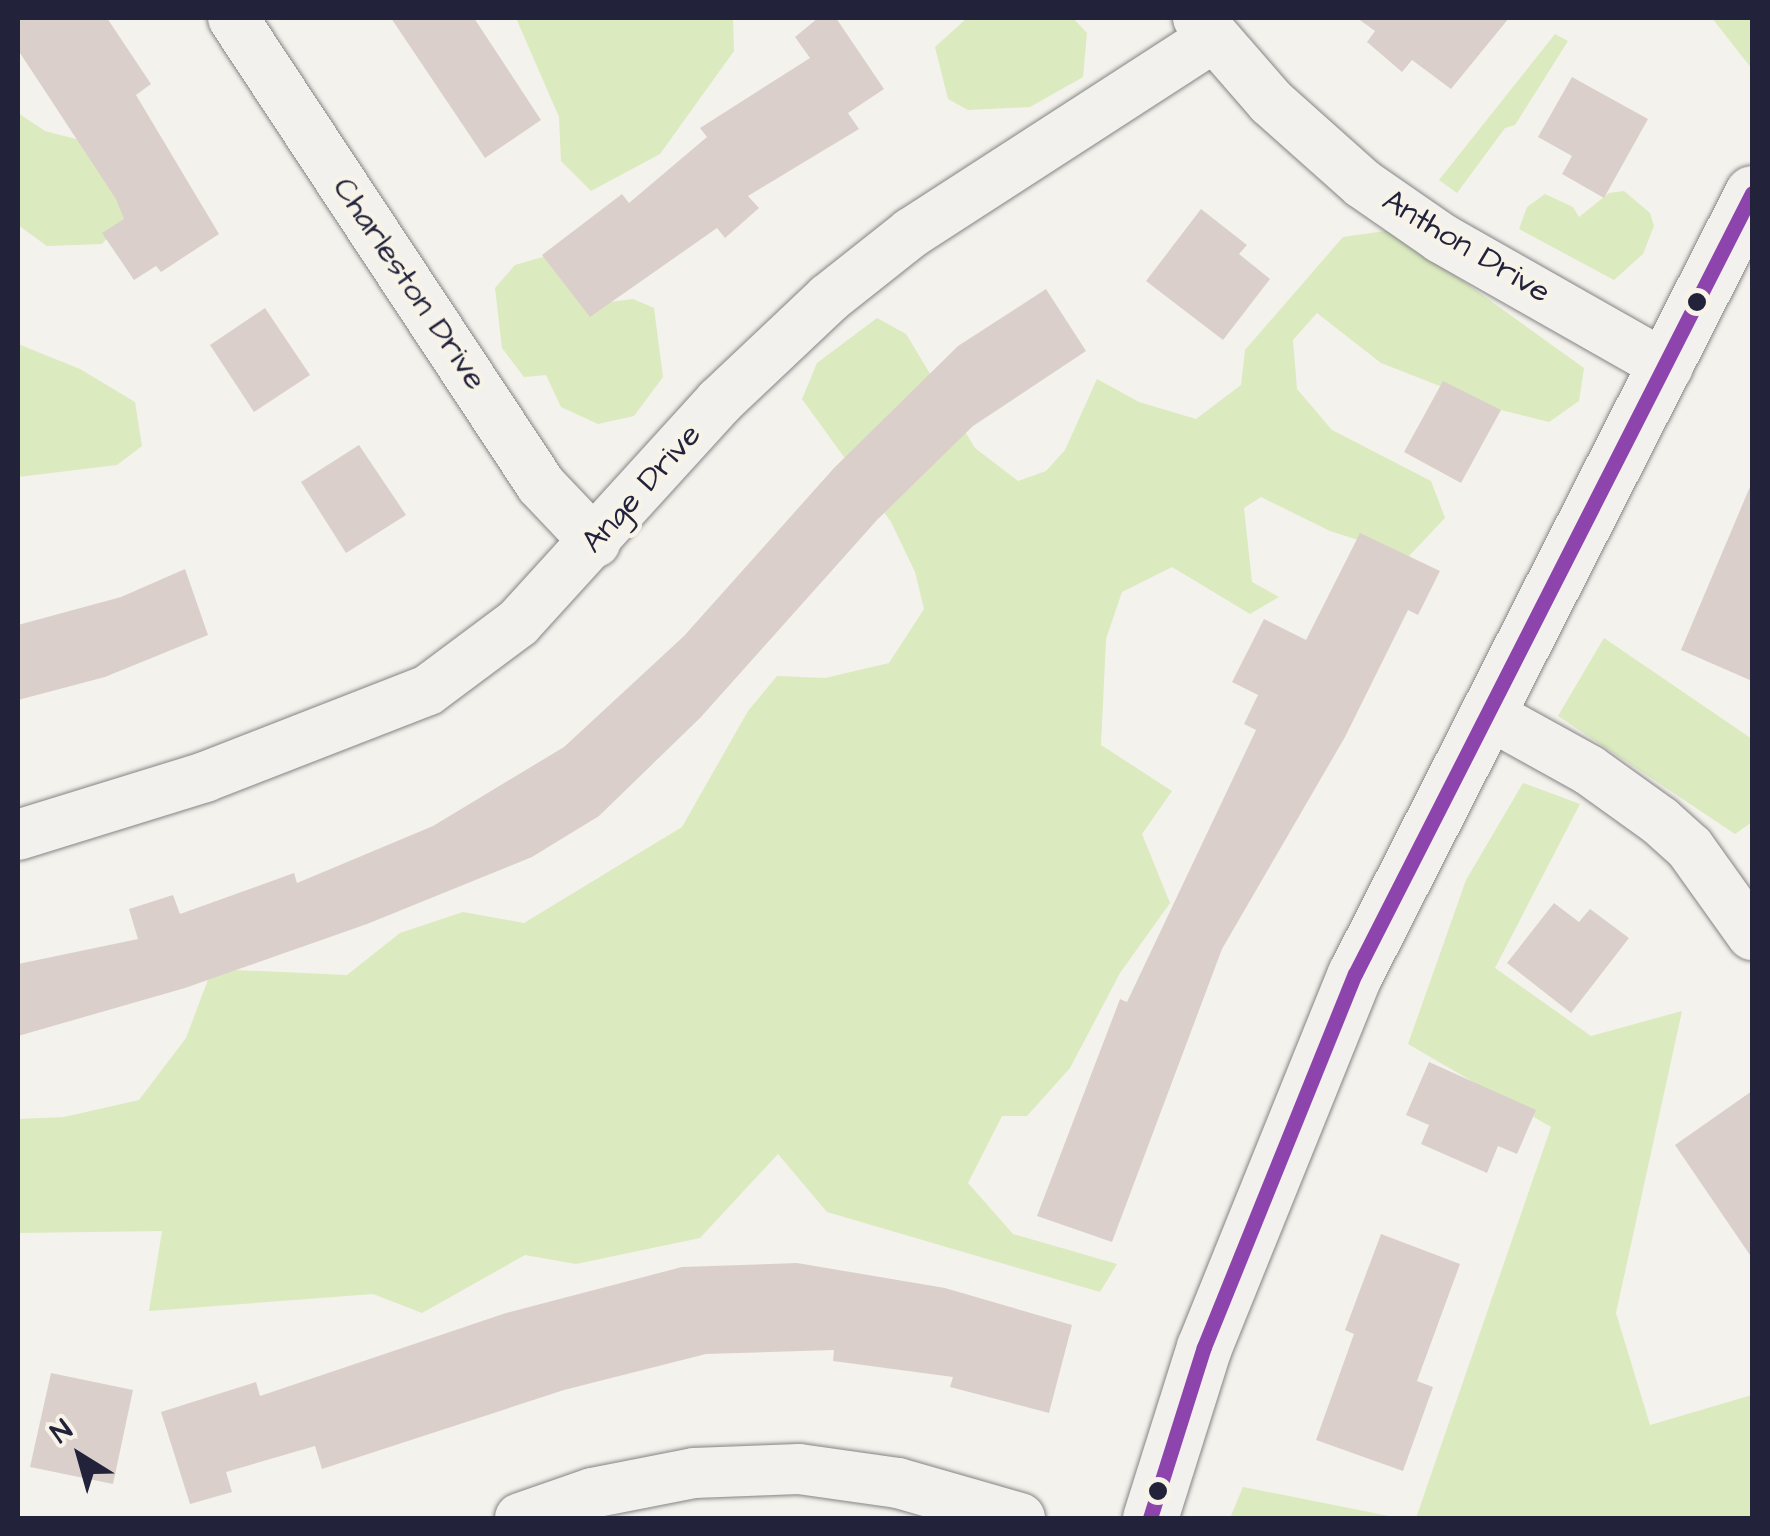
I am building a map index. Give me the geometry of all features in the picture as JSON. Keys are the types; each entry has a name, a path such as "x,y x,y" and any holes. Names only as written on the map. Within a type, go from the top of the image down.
{"street":[{"name":"Charleston Drive","path":"232,18 541,485 595,542"},
{"name":"Ange Drive","path":"18,835 205,777 428,690 518,623 719,402 829,298 910,233 1205,28"},
{"name":"Anthon Drive","path":"1205,28 1363,184 1441,238 1668,367"},
{"path":"1150,1518 1204,1347 1273,1166 1355,974 1486,713 1668,367 1752,193"},
{"path":"1486,713 1589,770 1660,821 1690,848 1752,935"},
{"path":"520,1518 592,1493 694,1473 799,1469 898,1482 1020,1518"}],"green space":[{"path":"516,18 733,18 734,51 660,154 591,191 561,161 559,117"},
{"path":"967,18 1073,18 1087,33 1083,77 1030,107 968,110 948,99 935,47"},
{"path":"1712,18 1752,18 1752,69"},
{"path":"1555,34 1568,41 1515,125 1505,128 1457,193 1439,180"},
{"path":"18,113 45,131 126,152 146,196 102,244 47,246 18,225"},
{"path":"1624,191 1650,213 1654,226 1643,254 1614,280 1519,229 1527,207 1545,194 1573,207 1579,217 1609,193"},
{"path":"1392,230 1584,368 1579,401 1549,422 1501,410 1381,363 1317,313 1293,340 1297,389 1332,430 1431,481 1445,518 1409,556 1330,531 1261,497 1244,508 1252,582 1279,597 1250,614 1172,567 1122,592 1106,639 1101,745 1172,791 1142,834 1170,903 1120,973 1070,1068 1027,1116 1002,1116 968,1183 1013,1234 1117,1264 1100,1292 827,1212 778,1154 700,1238 576,1264 525,1255 422,1313 373,1294 149,1311 162,1231 18,1233 18,1119 64,1117 139,1100 186,1038 212,969 347,975 400,933 463,912 524,923 682,827 748,711 777,676 825,678 889,663 924,609 915,572 891,522 802,399 817,363 877,318 906,334 975,448 1018,481 1046,471 1065,450 1097,379 1139,402 1196,419 1241,385 1245,350 1343,237"},
{"path":"567,250 609,302 633,299 654,308 663,377 634,416 598,424 561,407 546,375 524,377 502,348 495,288 515,265"},
{"path":"18,344 80,369 135,402 142,446 117,465 18,477"},
{"path":"1604,638 1752,739 1752,822 1735,834 1558,716"},
{"path":"1523,783 1580,804 1495,968 1591,1036 1682,1011 1616,1313 1650,1425 1752,1395 1752,1518 1416,1518 1551,1127 1408,1044 1466,880"},
{"path":"1243,1487 1399,1518 1230,1518"}],"building":[{"path":"18,18 107,18 151,84 136,95 219,234 161,272 156,266 134,280 102,233 124,219 116,199 18,50"},
{"path":"391,18 474,18 541,120 485,158"},
{"path":"818,18 836,18 884,89 848,113 859,129 748,196 759,208 725,238 717,228 590,317 542,255 622,194 629,203 707,137 700,128 810,58 795,37"},
{"path":"1357,18 1509,18 1451,89 1412,60 1402,72 1367,42 1375,31"},
{"path":"1572,77 1648,119 1604,198 1562,174 1572,156 1538,137"},
{"path":"1201,209 1247,245 1239,254 1270,279 1223,340 1146,281"},
{"path":"1046,289 1086,351 973,426 877,520 701,717 599,816 532,857 367,924 185,988 18,1036 18,964 138,939 129,909 173,895 180,914 294,873 297,883 433,826 564,747 684,636 834,468 958,346"},
{"path":"265,308 310,375 254,412 210,345"},
{"path":"1443,381 1501,410 1461,483 1404,452"},
{"path":"359,445 406,515 346,553 301,482"},
{"path":"1752,482 1752,681 1681,650"},
{"path":"1360,533 1440,571 1418,615 1408,610 1345,737 1222,949 1112,1242 1037,1216 1120,999 1127,1002 1256,730 1244,724 1258,695 1232,682 1264,619 1306,640"},
{"path":"185,569 208,635 105,677 18,700 18,625 121,597"},
{"path":"1554,903 1579,922 1590,909 1629,938 1571,1013 1507,963"},
{"path":"1429,1062 1536,1110 1517,1154 1498,1146 1487,1173 1421,1144 1429,1125 1406,1115"},
{"path":"1752,1091 1752,1258 1675,1145"},
{"path":"1381,1234 1460,1264 1417,1381 1433,1387 1403,1471 1316,1440 1354,1334 1345,1330"},
{"path":"797,1263 945,1288 1072,1325 1049,1413 950,1387 953,1377 833,1361 834,1350 706,1354 564,1390 322,1469 315,1446 226,1472 232,1492 190,1504 161,1412 256,1382 260,1396 506,1313 682,1267"},
{"path":"51,1373 133,1390 113,1484 30,1467"}],"transit line":[{"path":"1150,1518 1204,1347 1355,974 1752,193"}]}
